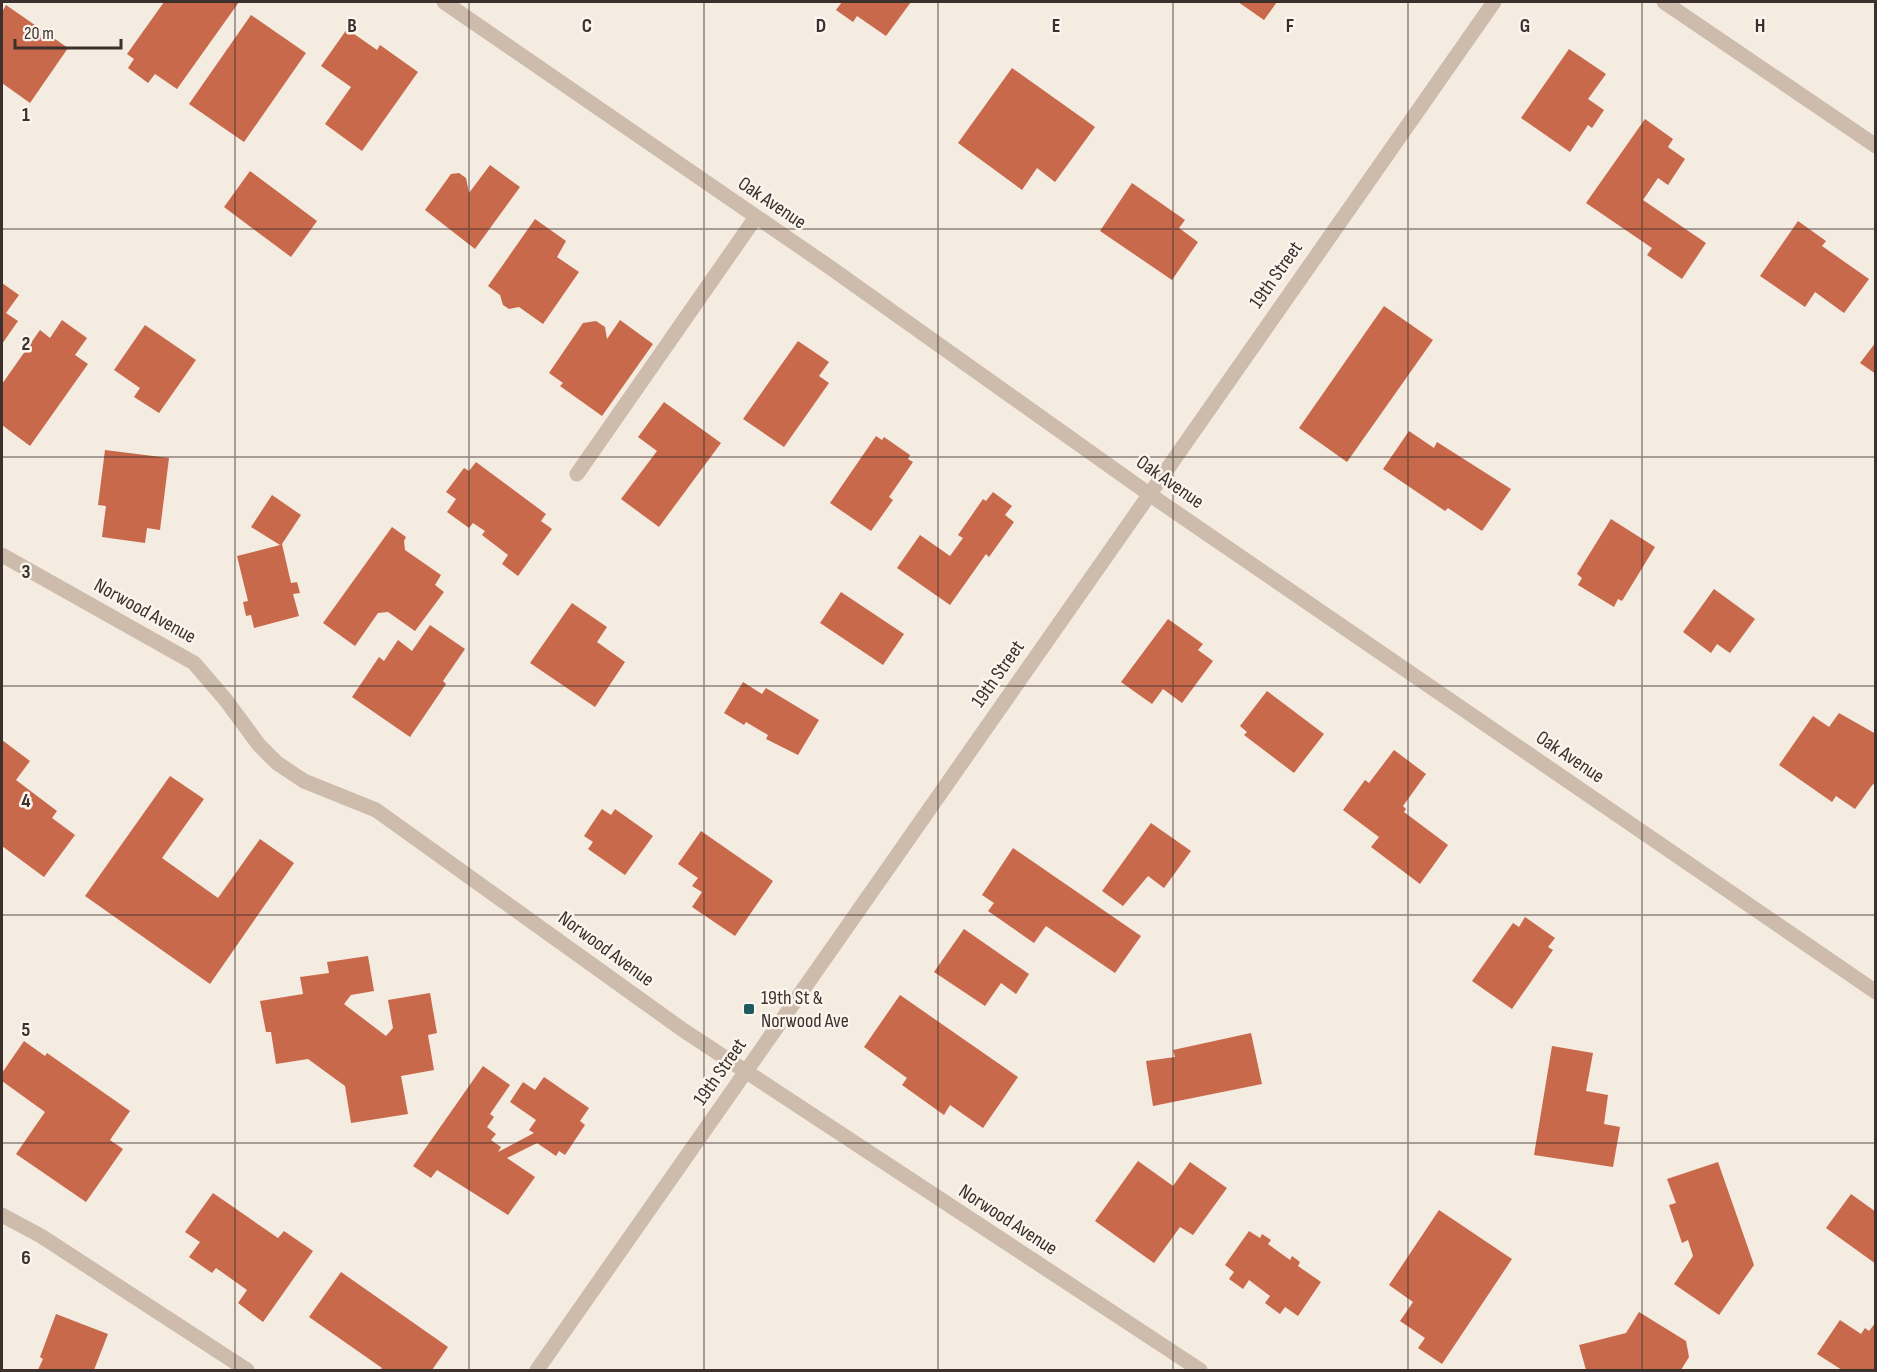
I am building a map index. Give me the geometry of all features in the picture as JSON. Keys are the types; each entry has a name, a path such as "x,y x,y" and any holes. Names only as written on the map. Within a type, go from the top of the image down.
{"street":[{"name":"Oak Avenue","path":"444,2 756,217 1149,494 1875,992"},
{"name":"19th Street","path":"537,1371 1494,2"},
{"path":"1664,2 1875,146"},
{"path":"577,474 756,217"},
{"name":"Norwood Avenue","path":"2,555 194,663 225,699 259,745 278,763 304,781 376,810 683,1030 1200,1371"},
{"path":"2,1215 41,1236 247,1371"}],"building":[{"path":"164,2 239,2 177,89 155,74 148,83 128,68 134,59 127,54"},
{"path":"842,2 911,2 886,36 857,16 853,22 836,10"},
{"path":"1238,2 1277,2 1264,20"},
{"path":"6,5 68,48 30,103 2,83 2,12"},
{"path":"251,15 306,53 244,142 189,104"},
{"path":"347,29 377,50 380,45 418,72 362,151 325,124 351,87 321,66"},
{"path":"1569,49 1606,74 1588,99 1604,110 1592,128 1588,125 1570,152 1521,118"},
{"path":"1012,68 1095,127 1055,182 1037,168 1022,190 958,143"},
{"path":"1645,119 1673,139 1668,147 1685,159 1668,185 1658,178 1643,200 1706,243 1682,279 1647,255 1652,248 1586,203"},
{"path":"490,165 520,187 475,249 425,210 451,174 459,173 466,178 469,193"},
{"path":"250,171 317,221 291,257 224,207"},
{"path":"1132,183 1185,220 1179,228 1198,242 1172,280 1100,231"},
{"path":"535,219 566,241 557,257 579,272 543,324 519,307 509,309 503,305 500,295 488,286"},
{"path":"1798,221 1826,241 1822,246 1869,279 1844,313 1815,292 1805,307 1760,276"},
{"path":"2,283 19,295 6,313 18,321 2,344"},
{"path":"1384,306 1433,340 1347,462 1299,428"},
{"path":"62,320 87,338 75,355 88,364 30,446 2,425 2,384 40,330 50,338"},
{"path":"620,320 653,344 602,416 560,386 563,383 549,373 583,323 596,321 605,327 607,339"},
{"path":"145,325 196,360 159,413 134,397 140,388 114,370"},
{"path":"798,341 829,362 819,376 829,383 784,447 743,419"},
{"path":"1876,342 1876,374 1860,363"},
{"path":"664,402 721,443 659,527 621,499 657,451 638,437"},
{"path":"1409,431 1434,448 1437,442 1511,489 1482,531 1448,508 1445,511 1383,469"},
{"path":"876,436 882,440 884,437 910,455 908,459 913,462 889,497 893,500 871,531 830,503"},
{"path":"105,450 169,458 160,530 147,528 145,543 102,537 106,506 98,505"},
{"path":"476,462 546,514 541,521 552,529 518,576 502,564 508,555 482,535 485,531 473,523 469,528 447,512 456,499 446,492 464,468 469,471"},
{"path":"993,492 1012,506 1005,515 1014,522 989,557 986,554 950,605 897,568 920,535 950,556 963,538 958,535 983,499 986,501"},
{"path":"272,495 301,515 282,544 291,583 297,582 300,593 293,594 299,616 254,628 251,615 246,616 243,602 248,601 237,556 280,545 251,527"},
{"path":"1611,519 1655,547 1622,601 1618,599 1614,607 1578,585 1582,578 1577,574"},
{"path":"392,527 406,537 405,550 441,575 435,585 444,592 415,631 388,612 378,613 355,646 323,623"},
{"path":"1714,589 1755,619 1730,653 1717,644 1711,653 1683,632"},
{"path":"841,592 904,634 883,665 820,623"},
{"path":"572,603 607,627 597,642 625,662 595,707 530,663"},
{"path":"1168,619 1203,644 1198,650 1213,661 1182,703 1163,689 1152,704 1121,682"},
{"path":"430,625 465,649 443,681 446,684 410,737 352,697 379,657 384,661 398,640 412,651"},
{"path":"743,682 762,694 766,688 819,720 798,755 766,739 768,735 746,722 744,725 724,713"},
{"path":"1267,691 1324,734 1294,773 1244,735 1247,732 1240,726"},
{"path":"1839,713 1876,734 1876,786 1873,784 1855,809 1836,796 1832,802 1779,765 1813,716 1829,727"},
{"path":"2,740 30,761 16,780 57,811 52,818 75,835 44,877 2,846"},
{"path":"1394,750 1426,774 1403,806 1406,809 1404,812 1448,845 1420,884 1371,847 1379,837 1343,810 1365,780 1369,783"},
{"path":"170,776 204,799 162,858 218,898 260,839 294,863 210,984 85,896"},
{"path":"602,809 611,815 615,809 653,836 625,875 588,849 593,842 584,836"},
{"path":"1151,823 1191,851 1164,888 1148,876 1123,906 1102,891"},
{"path":"701,831 773,881 735,936 692,907 702,892 692,886 698,878 678,864"},
{"path":"1013,848 1141,936 1115,973 1046,926 1034,943 988,911 994,903 982,895"},
{"path":"1525,917 1555,938 1548,947 1553,950 1512,1009 1472,981 1513,923 1519,927"},
{"path":"964,929 1029,974 1016,994 1001,983 985,1006 934,972"},
{"path":"368,956 374,991 351,995 344,1004 386,1036 393,1028 388,1000 430,993 437,1033 428,1035 434,1070 401,1076 408,1114 351,1123 345,1086 308,1059 276,1064 271,1032 266,1032 260,1001 303,994 300,977 329,973 327,962"},
{"path":"900,995 1018,1077 983,1128 950,1105 944,1115 902,1085 907,1078 864,1047"},
{"path":"1251,1033 1262,1084 1153,1106 1146,1061 1175,1057 1173,1050"},
{"path":"24,1041 45,1056 47,1053 130,1111 110,1140 123,1149 86,1202 16,1154 45,1112 2,1081 2,1073"},
{"path":"1552,1046 1593,1053 1586,1091 1608,1095 1604,1124 1620,1127 1613,1167 1534,1155"},
{"path":"483,1066 510,1085 490,1114 494,1117 487,1127 496,1134 491,1140 501,1147 498,1152 534,1133 529,1130 536,1120 510,1102 523,1082 535,1090 544,1077 589,1108 580,1121 585,1125 565,1155 559,1151 556,1156 537,1143 507,1158 535,1177 508,1215 437,1170 431,1178 413,1166"},
{"path":"1138,1161 1173,1186 1190,1162 1227,1188 1193,1235 1180,1227 1154,1263 1095,1221"},
{"path":"1718,1162 1754,1265 1719,1315 1674,1284 1693,1256 1688,1240 1682,1243 1669,1205 1676,1203 1667,1179"},
{"path":"213,1193 278,1238 284,1231 313,1251 263,1322 238,1303 247,1290 216,1268 212,1273 189,1257 200,1242 185,1232"},
{"path":"1851,1194 1876,1212 1876,1264 1826,1228"},
{"path":"1439,1210 1512,1259 1442,1364 1418,1348 1425,1338 1400,1321 1413,1302 1389,1285"},
{"path":"1249,1231 1260,1238 1262,1234 1271,1240 1268,1244 1290,1260 1292,1256 1300,1262 1298,1266 1321,1282 1298,1316 1285,1307 1280,1314 1265,1303 1270,1296 1249,1280 1243,1289 1229,1279 1234,1272 1225,1265"},
{"path":"341,1272 448,1347 432,1370 380,1370 382,1368 309,1317"},
{"path":"1639,1312 1686,1341 1689,1357 1681,1370 1586,1370 1579,1345 1626,1333"},
{"path":"56,1314 108,1334 94,1370 38,1370 43,1359 40,1357"},
{"path":"1840,1320 1861,1334 1865,1328 1869,1331 1876,1322 1876,1370 1842,1370 1817,1354"}],"place":[{"name":"19th St & Norwood Ave","path":"749,1009"}]}
